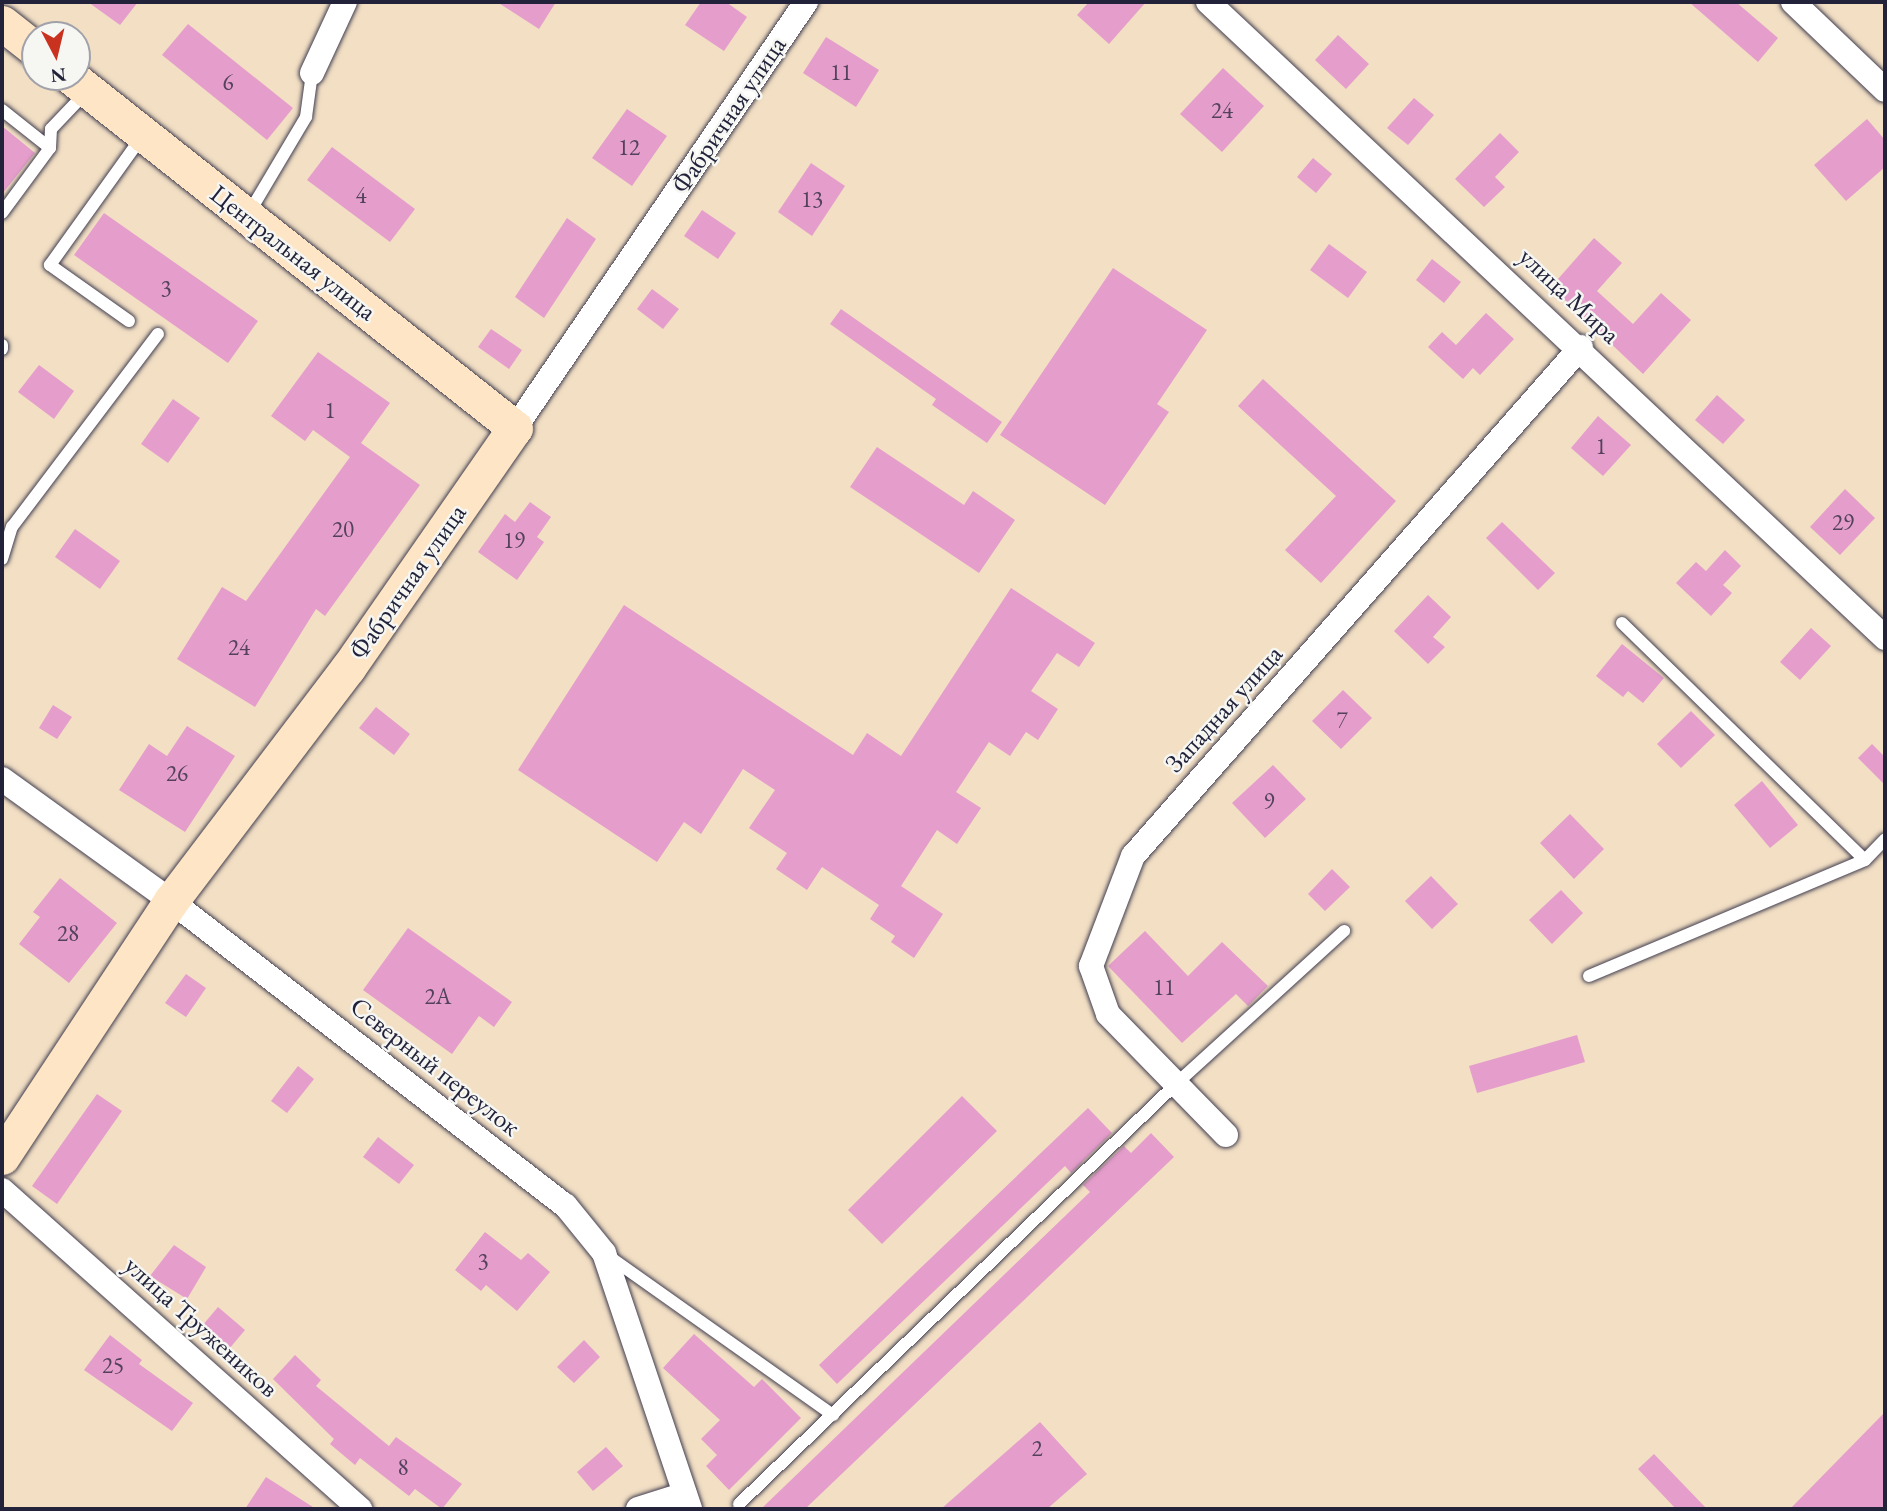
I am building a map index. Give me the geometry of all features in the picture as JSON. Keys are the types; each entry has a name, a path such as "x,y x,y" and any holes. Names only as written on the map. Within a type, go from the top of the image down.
{"street":[{"path":"312,73 345,2"},
{"name":"Фабричная улица","path":"2,1157 171,901 348,668 806,2"},
{"name":"улица Мира","path":"1208,2 1581,347 1885,638"},
{"path":"1793,2 1885,90"},
{"path":"2,23 21,38"},
{"name":"Центральная улица","path":"88,91 515,428"},
{"name":"Западная улица","path":"1226,1135 1108,1014 1091,966 1133,856 1581,347"},
{"name":"Северный переулок","path":"2,779 171,901 565,1205 604,1253 687,1502"},
{"name":"улица Тружеников","path":"2,1190 360,1509"},
{"path":"638,1509 687,1502"}],"lane":[{"path":"247,217 306,117 312,73"},
{"path":"2,213 50,148 51,129 75,91"},
{"path":"2,110 50,148"},
{"path":"129,321 50,265 143,135"},
{"path":"2,559 12,527 158,334"},
{"path":"1622,623 1865,860"},
{"path":"1589,976 1865,860 1885,839"},
{"path":"739,1504 1177,1083 1345,931"},
{"path":"604,1253 833,1415"}],"building":[{"path":"88,2 138,2 120,25"},
{"path":"497,2 556,2 539,29"},
{"path":"701,2 726,2 747,17 724,51 685,25"},
{"path":"1089,2 1146,2 1109,44 1077,15"},
{"path":"1689,2 1736,2 1778,38 1758,62"},
{"path":"188,24 293,108 267,140 162,55"},
{"path":"1338,35 1369,64 1346,89 1315,60"},
{"path":"826,37 879,70 856,107 803,73"},
{"path":"1223,68 1264,106 1222,152 1180,114"},
{"path":"1414,98 1434,115 1408,145 1387,128"},
{"path":"627,109 667,136 632,186 592,158"},
{"path":"1867,119 1885,140 1885,167 1846,201 1814,165"},
{"path":"2,126 35,153 2,194"},
{"path":"1500,133 1519,152 1495,177 1505,187 1484,207 1455,179"},
{"path":"332,147 415,209 390,242 307,180"},
{"path":"1313,158 1332,174 1316,193 1297,177"},
{"path":"811,163 845,186 812,236 778,212"},
{"path":"702,210 736,233 718,259 684,236"},
{"path":"104,213 258,321 228,363 74,255"},
{"path":"567,218 596,239 544,318 515,297"},
{"path":"1594,238 1622,263 1597,291 1633,324 1661,293 1691,320 1643,374 1551,287"},
{"path":"1329,244 1367,272 1348,298 1310,270"},
{"path":"1432,259 1461,282 1444,303 1416,280"},
{"path":"1113,268 1207,330 1157,404 1169,412 1105,505 1000,435"},
{"path":"652,289 679,309 663,329 637,309"},
{"path":"841,309 1002,422 987,443 932,405 936,399 830,324"},
{"path":"1486,313 1514,339 1480,375 1473,368 1463,379 1428,347 1442,332 1456,345"},
{"path":"491,329 522,350 509,369 478,347"},
{"path":"318,352 390,403 361,443 420,485 325,616 316,609 255,707 177,659 222,587 246,601 350,457 313,430 305,441 271,416"},
{"path":"39,365 74,391 54,419 18,392"},
{"path":"1263,379 1396,501 1321,583 1285,550 1336,496 1238,406"},
{"path":"1717,395 1745,420 1723,444 1695,420"},
{"path":"173,399 200,418 168,463 141,444"},
{"path":"1598,416 1631,445 1603,476 1571,448"},
{"path":"877,447 964,505 973,491 1015,520 979,573 850,487"},
{"path":"1845,489 1875,518 1840,555 1810,527"},
{"path":"530,502 551,517 537,537 544,542 517,580 478,552 505,514 515,522"},
{"path":"1502,522 1555,573 1538,590 1486,538"},
{"path":"75,529 120,561 100,589 55,557"},
{"path":"1725,550 1741,566 1723,585 1732,593 1711,616 1676,583 1696,562 1706,571"},
{"path":"1011,588 1095,643 1079,667 1057,653 1031,691 1058,709 1038,740 1026,732 1010,756 989,742 956,792 981,808 957,844 937,830 901,886 943,914 914,958 891,942 895,936 870,919 879,905 822,867 807,890 776,869 787,853 749,828 775,790 743,769 701,834 684,822 657,862 518,770 624,605 853,755 867,733 901,756"},
{"path":"1428,595 1451,617 1433,637 1445,647 1428,664 1394,631"},
{"path":"1811,628 1831,646 1800,680 1780,662"},
{"path":"1622,644 1664,678 1643,703 1628,691 1623,697 1596,676"},
{"path":"1343,690 1372,718 1341,749 1312,721"},
{"path":"53,705 72,717 57,739 39,728"},
{"path":"376,707 410,734 394,755 359,728"},
{"path":"1691,711 1715,735 1681,768 1657,744"},
{"path":"187,726 235,756 185,832 119,790 149,744 167,756"},
{"path":"1872,744 1885,757 1885,785 1858,758"},
{"path":"1273,765 1306,799 1265,838 1232,803"},
{"path":"1762,781 1798,825 1770,848 1734,805"},
{"path":"1570,814 1604,849 1574,879 1540,843"},
{"path":"1332,869 1350,887 1325,911 1308,894"},
{"path":"1431,876 1458,904 1432,929 1405,901"},
{"path":"60,878 117,923 69,983 19,944 40,917 33,912"},
{"path":"1561,890 1583,913 1552,944 1529,920"},
{"path":"408,928 512,1002 494,1027 479,1016 452,1054 363,990"},
{"path":"1145,931 1188,976 1222,942 1268,986 1248,1006 1236,994 1182,1043 1108,966"},
{"path":"186,974 206,988 186,1017 165,1003"},
{"path":"1577,1035 1585,1062 1477,1093 1469,1066"},
{"path":"298,1066 314,1079 287,1113 271,1101"},
{"path":"97,1094 122,1111 57,1204 32,1186"},
{"path":"962,1096 997,1131 882,1244 848,1210"},
{"path":"1088,1108 1112,1133 1071,1173 1065,1166 837,1384 819,1365"},
{"path":"1151,1133 1174,1157 805,1509 761,1509 1090,1192 1083,1185 1124,1146 1131,1153"},
{"path":"378,1137 414,1165 399,1184 363,1157"},
{"path":"485,1232 521,1260 528,1253 550,1272 517,1311 486,1285 481,1291 455,1270"},
{"path":"174,1245 206,1267 187,1299 150,1276"},
{"path":"218,1307 245,1330 229,1349 202,1326"},
{"path":"694,1334 754,1387 762,1379 801,1418 729,1490 706,1466 717,1455 701,1439 720,1420 663,1368"},
{"path":"110,1335 142,1360 139,1364 193,1403 172,1431 84,1370"},
{"path":"584,1340 600,1357 574,1383 557,1367"},
{"path":"295,1355 321,1380 316,1386 389,1446 396,1437 462,1484 442,1509 415,1489 409,1496 360,1458 355,1465 330,1444 334,1439 273,1379"},
{"path":"1885,1412 1885,1509 1790,1509"},
{"path":"1040,1422 1087,1474 1047,1509 941,1509"},
{"path":"606,1447 623,1466 593,1491 577,1472"},
{"path":"1654,1454 1707,1509 1676,1509 1638,1469"},
{"path":"266,1477 316,1509 245,1509"}]}
